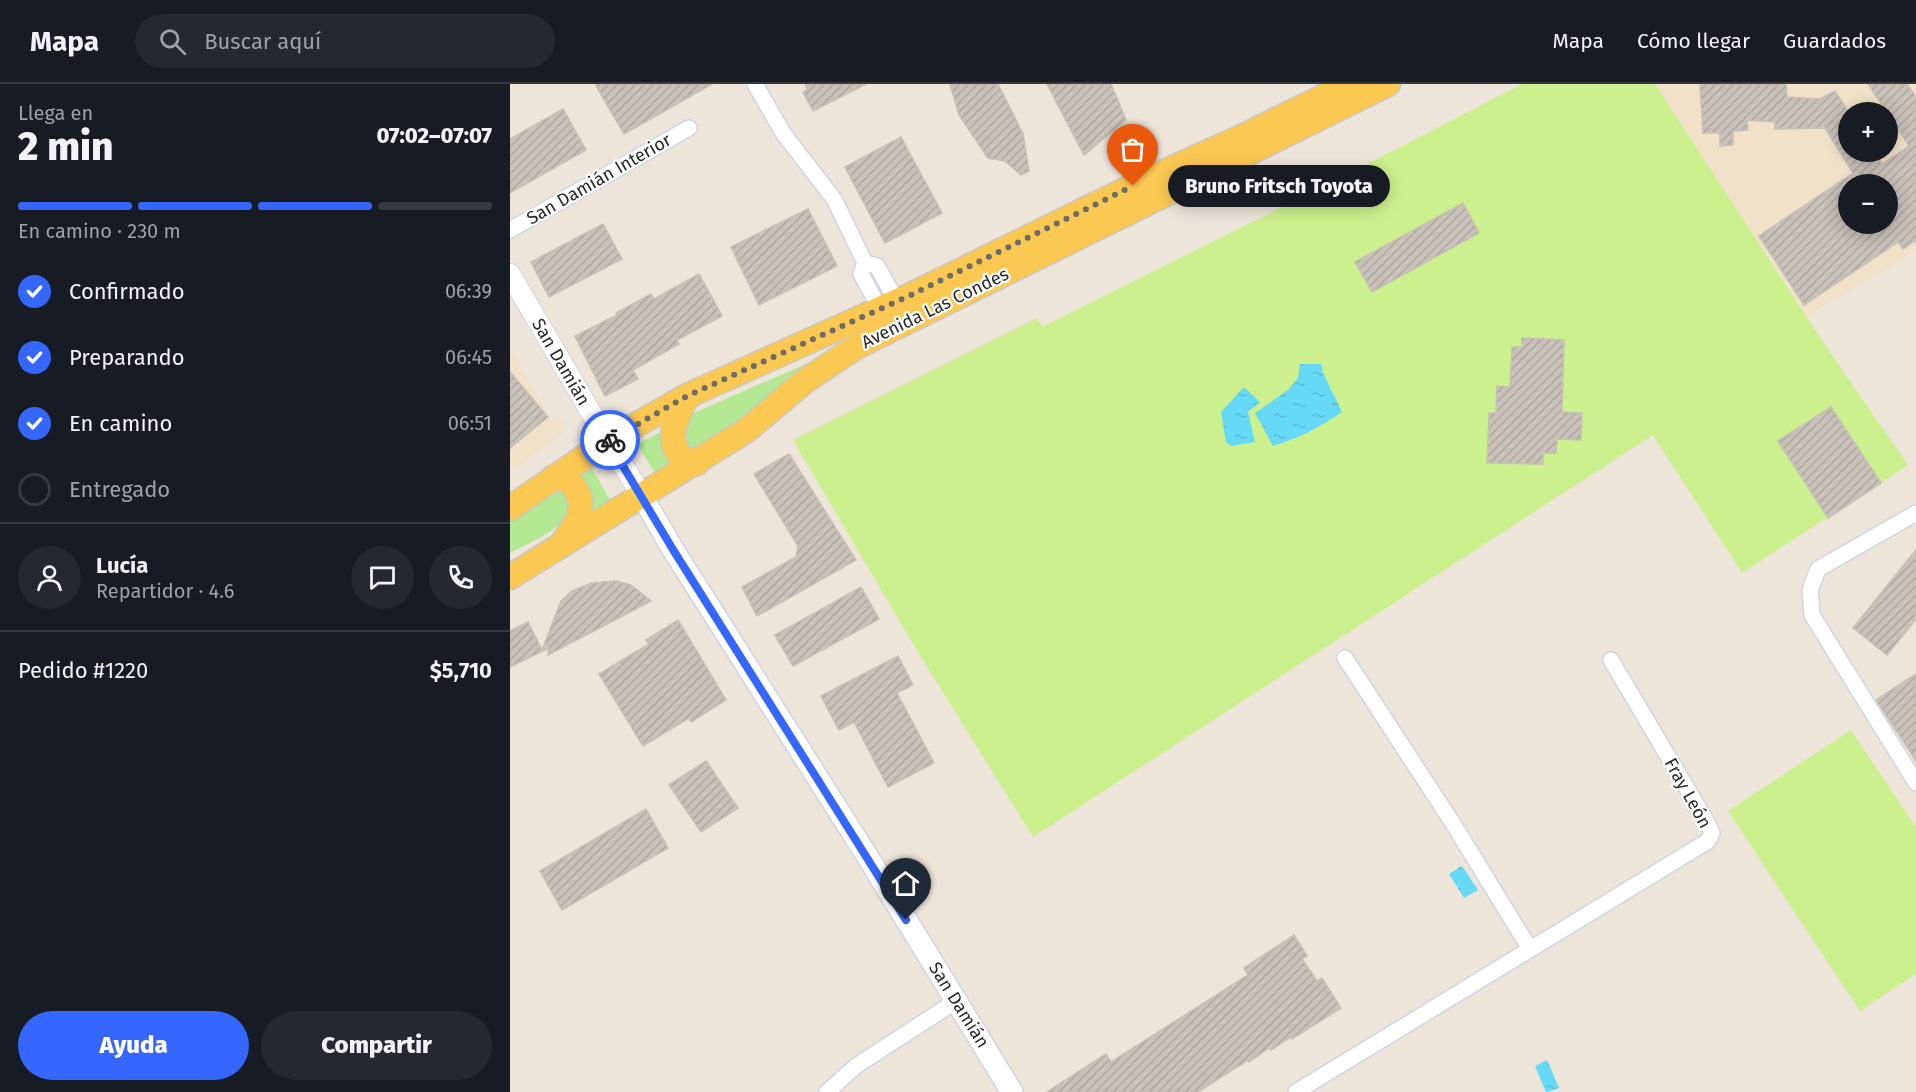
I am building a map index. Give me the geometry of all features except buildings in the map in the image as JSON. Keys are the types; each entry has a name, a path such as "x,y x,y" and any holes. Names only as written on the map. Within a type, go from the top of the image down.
{"main road":[{"name":"Avenida Las Condes","path":"510,507 608,441 687,396 889,306 1122,191 1246,135 1349,84"},
{"name":"Avenida Las Condes","path":"510,577 747,430 814,375 856,347 1388,84"},
{"path":"687,396 675,422 672,442 681,457 697,463"},
{"path":"554,477 564,478 573,485 580,501 577,521 562,545"},
{"name":"San Damián","path":"642,496 672,548 869,859 1012,1092"}],"street":[{"path":"755,84 783,133 834,199 866,263 876,267 889,306"},
{"name":"San Damián Interior","path":"510,230 689,128"},
{"name":"San Damián","path":"510,274 642,496"},
{"path":"1916,513 1818,569 1810,590 1812,615 1916,783"},
{"path":"1345,658 1452,822 1530,949"},
{"name":"Fray León","path":"1296,1092 1707,841 1712,833 1611,660"},
{"path":"827,1092 856,1066 956,1001"}],"shaded area":[{"path":"1655,84 1916,84 1916,251 1807,316"},
{"path":"510,348 549,417 556,417 562,421 564,432 510,472"}],"green space":[{"path":"1522,84 1655,84 1825,345 1908,465 1742,573 1653,435 1033,837 913,644 793,440 1037,318 1042,327"},
{"path":"815,360 774,395 718,436 693,449 684,447 682,423 689,415"},
{"path":"660,432 666,456 674,464 656,475 637,444"},
{"path":"590,465 610,500 594,509 591,508 577,474"},
{"path":"553,489 560,489 569,496 569,508 563,521 550,532 510,553 510,522"},
{"path":"1851,730 1916,827 1916,974 1860,1011 1728,811"}],"water":[{"path":"1300,364 1321,364 1342,412 1309,432 1273,446 1255,413 1288,390 1298,378"},
{"path":"1244,387 1260,402 1248,412 1255,442 1231,446 1226,442 1221,412"},
{"path":"1462,866 1478,890 1464,898 1449,874"},
{"path":"1547,1060 1559,1088 1546,1092 1535,1066"}],"way so far":[{"path":"610,440 687,396 909,296 1133,186"}],"place":[{"name":"Bruno Fritsch Toyota","path":"1133,186"}],"route":[{"path":"610,440 608,441 672,548 906,920"}]}
